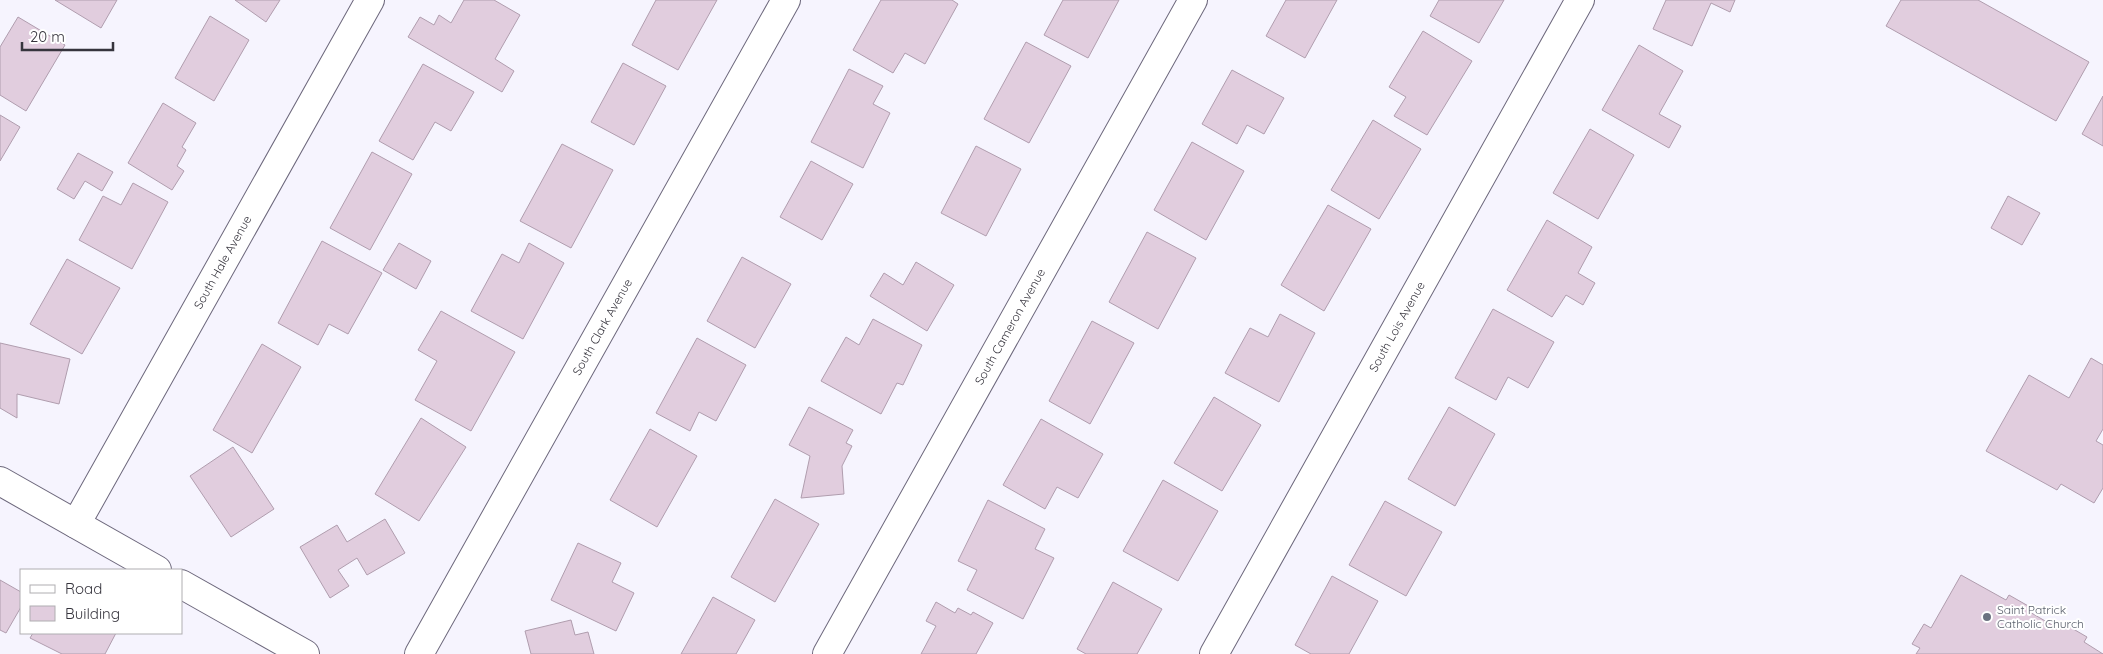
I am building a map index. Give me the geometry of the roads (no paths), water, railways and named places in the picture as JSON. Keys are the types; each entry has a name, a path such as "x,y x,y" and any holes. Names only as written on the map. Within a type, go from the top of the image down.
{"street":[{"name":"South Hale Avenue","path":"76,524 370,0"},
{"name":"South Clark Avenue","path":"419,654 786,0"},
{"name":"South Cameron Avenue","path":"827,654 1193,0"},
{"name":"South Lois Avenue","path":"1214,654 1580,0"},
{"path":"0,482 155,569"},
{"path":"182,585 305,654"}],"place":[{"name":"Saint Patrick Catholic Church","path":"1987,617"}]}
